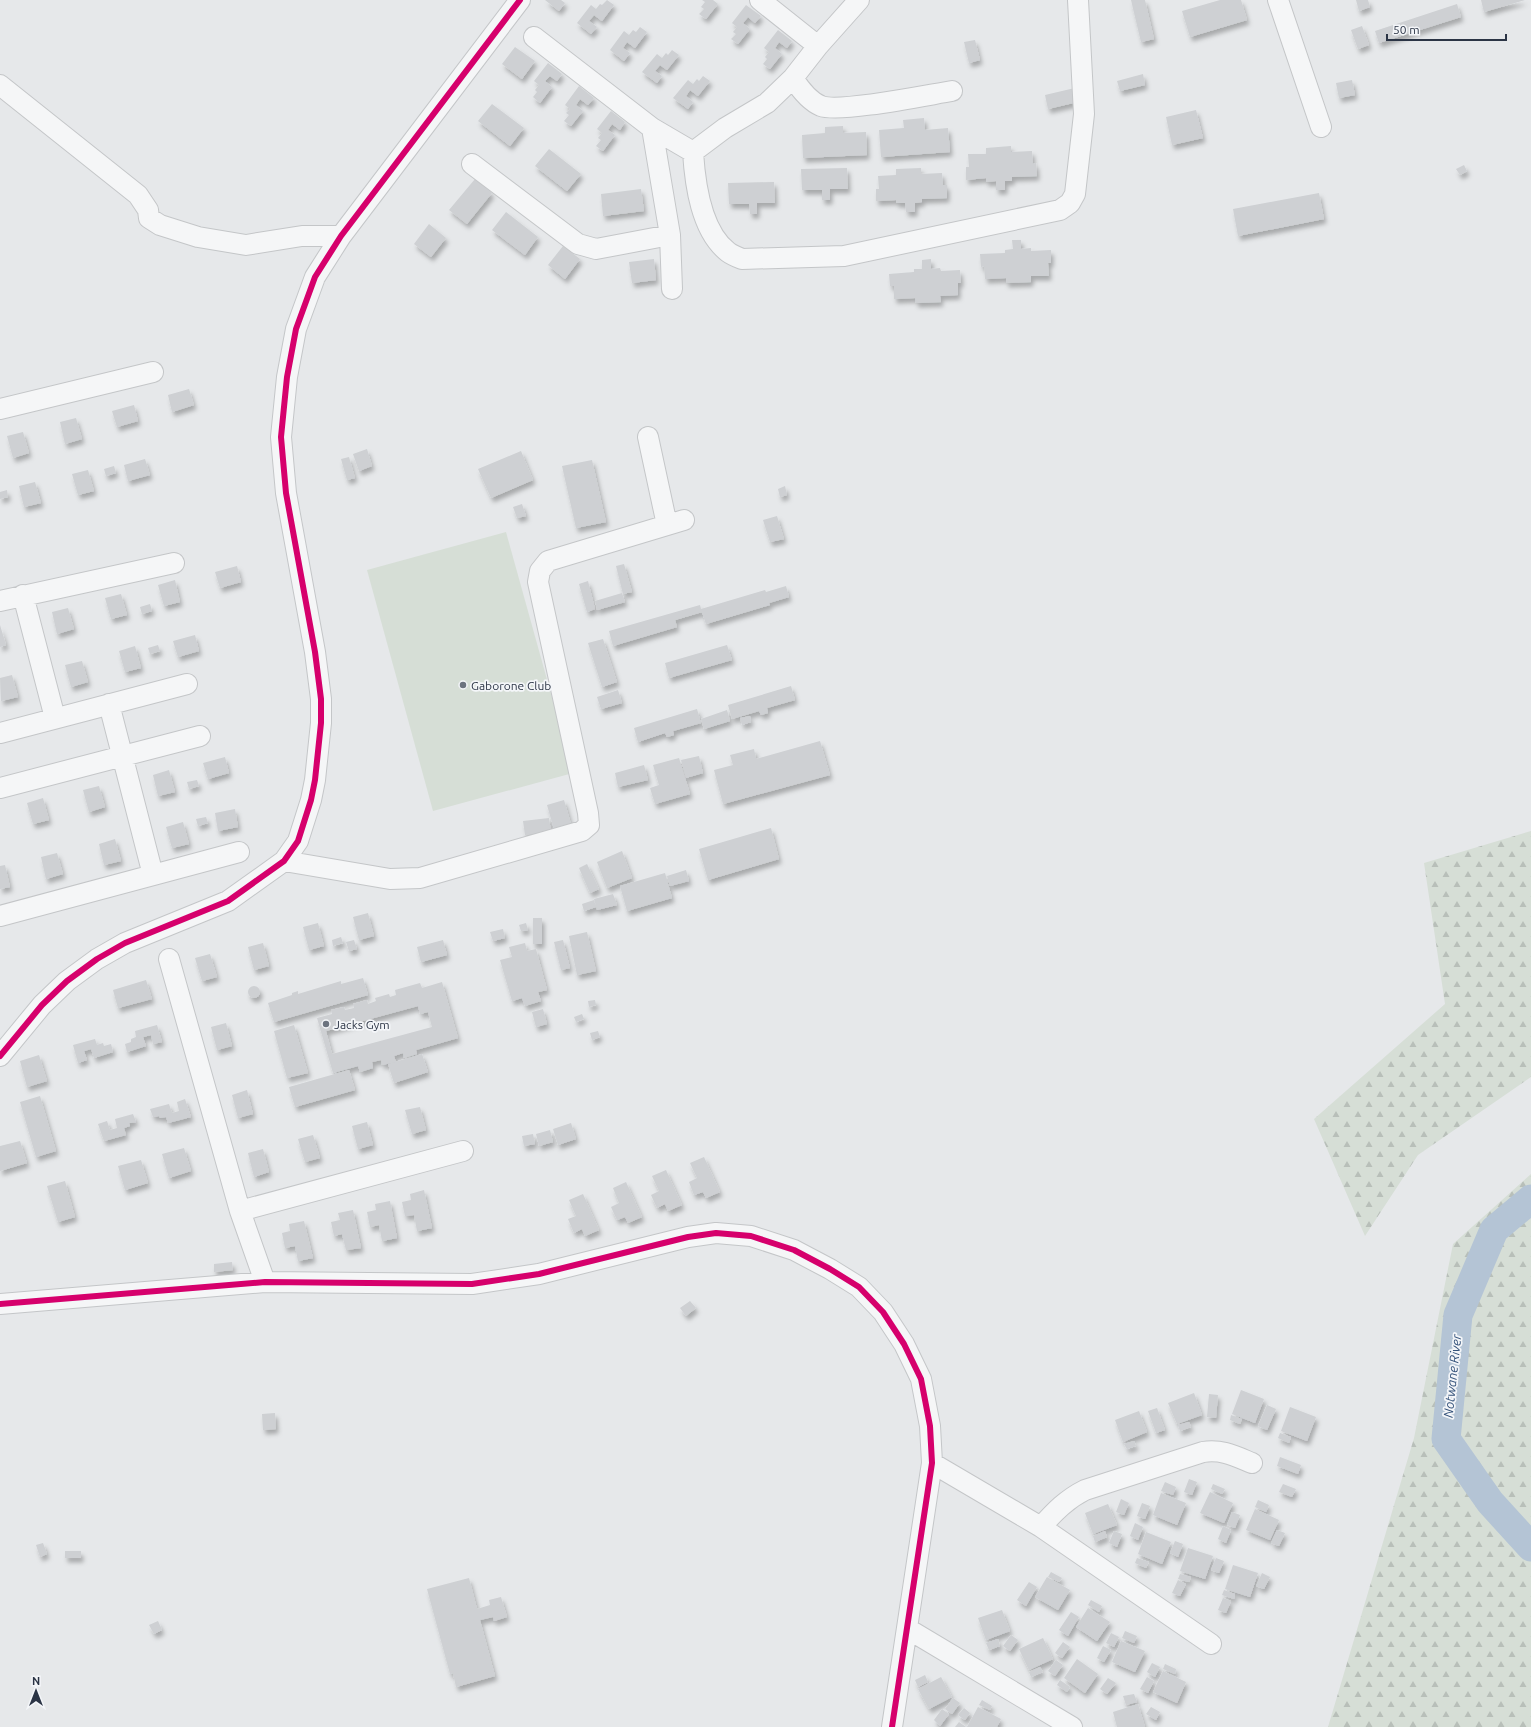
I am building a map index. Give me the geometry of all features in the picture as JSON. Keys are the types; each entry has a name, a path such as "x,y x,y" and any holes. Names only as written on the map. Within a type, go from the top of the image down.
{"street":[{"path":"0,1056 42,1005 67,981 97,959 125,943 228,901 284,861 298,841 311,800 321,723 321,699 315,652 286,493 281,437 287,377 296,329 315,277 341,236 520,0"},
{"path":"760,0 818,46"},
{"path":"693,152 725,128 767,103 793,78 818,46 858,0"},
{"path":"693,152 697,189 711,232 728,253 742,259 844,256 1060,210 1070,202 1075,194 1084,114 1078,0"},
{"path":"1278,0 1322,127"},
{"path":"534,37 652,128 693,152"},
{"path":"793,78 804,94 822,106 848,107 952,91"},
{"path":"0,85 138,195 148,210 149,218 160,225 198,237 246,245 302,236 341,236"},
{"path":"652,128 670,235 672,289"},
{"path":"472,164 582,246 596,249 670,235"},
{"path":"0,409 153,372"},
{"path":"284,861 390,879 420,878 582,831 589,825 588,813 538,582 540,571 548,561 676,523 648,437"},
{"path":"0,601 174,563"},
{"path":"23,595 55,718"},
{"path":"0,733 187,684"},
{"path":"109,704 153,875"},
{"path":"0,788 200,736"},
{"path":"0,916 239,852"},
{"path":"169,959 240,1211 265,1282"},
{"path":"240,1211 462,1151"},
{"path":"0,1304 265,1282 472,1284 539,1274 695,1236 716,1233 751,1236 794,1250 859,1287 883,1312 904,1344 921,1379 930,1426 932,1463 892,1727"},
{"path":"1041,1527 1056,1508 1070,1497 1085,1490 1203,1452 1214,1450 1224,1452 1252,1463"},
{"path":"932,1463 1041,1527 1212,1644"},
{"path":"908,1629 1072,1727"}],"green space":[{"path":"506,532 573,773 433,811 367,570"},
{"path":"1531,831 1531,1077 1418,1155 1365,1236 1314,1119 1445,1004 1424,863"},
{"path":"1531,1174 1531,1727 1328,1727 1414,1438 1453,1244"}],"building":[{"path":"545,0 561,0 565,3 559,11"},
{"path":"607,0 614,5 602,21 594,15 589,21 597,27 591,34 577,23 591,5 596,9 600,4 602,5"},
{"path":"702,0 713,0 718,4 706,19 699,14 704,9 701,7 705,2"},
{"path":"1131,0 1145,0 1154,39 1141,42"},
{"path":"1220,0 1241,0 1247,20 1190,37 1182,11"},
{"path":"1356,0 1368,0 1370,7 1359,11"},
{"path":"1481,0 1525,0 1484,12"},
{"path":"1457,4 1461,17 1379,43 1375,31"},
{"path":"746,5 761,16 755,23 748,17 743,23 750,29 738,44 731,39 736,34 733,32 737,27 732,23"},
{"path":"1362,26 1369,45 1358,49 1351,30"},
{"path":"640,27 647,32 635,48 627,42 623,48 630,53 624,61 610,50 624,31 629,35 633,30 636,32"},
{"path":"778,30 792,41 787,48 779,42 775,48 782,54 770,69 763,64 767,59 765,57 769,52 764,48"},
{"path":"975,40 980,60 969,63 964,42"},
{"path":"515,47 535,61 522,79 502,64"},
{"path":"672,50 679,55 667,70 660,65 655,71 662,76 657,83 642,72 657,54 662,58 666,53 668,55"},
{"path":"548,63 562,74 557,81 550,76 545,81 552,87 540,103 533,97 537,92 535,90 539,85 534,81"},
{"path":"1143,74 1145,85 1120,91 1117,81"},
{"path":"703,76 710,81 698,96 690,90 686,96 693,102 688,109 673,98 688,80 693,84 697,79 699,81"},
{"path":"1352,80 1355,95 1339,98 1336,83"},
{"path":"579,86 594,98 588,105 580,99 576,105 583,111 571,126 564,121 569,115 566,113 570,109 565,105"},
{"path":"1079,87 1082,101 1048,109 1045,95"},
{"path":"492,104 524,128 510,146 478,121"},
{"path":"1196,110 1203,138 1172,145 1166,117"},
{"path":"611,111 625,122 620,130 612,124 608,130 615,135 603,151 596,146 601,140 598,138 602,133 597,129"},
{"path":"924,118 925,130 948,128 950,152 881,157 879,130 904,128 903,120"},
{"path":"843,126 843,133 866,132 867,155 803,158 802,135 825,133 825,127"},
{"path":"1011,146 1011,152 1032,151 1033,164 1036,163 1037,176 1012,177 1012,181 1005,181 1005,190 996,190 996,181 986,182 986,178 966,180 966,167 969,167 968,154 986,154 986,148"},
{"path":"549,149 581,174 567,191 535,166"},
{"path":"1464,165 1467,171 1460,175 1456,169"},
{"path":"847,168 848,189 830,189 830,200 822,200 822,190 802,190 801,169"},
{"path":"921,168 921,174 942,173 943,185 947,185 947,198 922,199 922,202 915,203 915,212 906,212 905,203 896,203 896,200 876,201 876,189 879,189 878,176 896,175 896,169"},
{"path":"475,179 492,193 467,224 449,210"},
{"path":"774,182 775,203 757,203 757,214 750,214 749,204 729,204 728,183"},
{"path":"641,189 644,211 603,216 601,194"},
{"path":"1319,193 1324,219 1238,236 1233,209"},
{"path":"506,212 538,237 525,255 492,230"},
{"path":"429,224 446,238 431,257 414,244"},
{"path":"1012,240 1021,240 1021,249 1031,248 1031,251 1051,250 1051,263 1048,263 1049,276 1031,276 1031,282 1006,283 1006,278 985,279 984,266 981,267 980,254 1005,253 1005,250 1013,249"},
{"path":"563,246 580,259 565,279 548,265"},
{"path":"654,259 656,280 632,283 629,262"},
{"path":"931,259 931,269 940,268 941,271 960,270 961,283 958,283 958,295 940,296 941,302 916,303 915,298 894,299 894,286 890,286 889,274 914,272 914,269 922,269 922,260"},
{"path":"189,389 194,405 172,412 168,395"},
{"path":"134,405 138,421 117,427 112,411"},
{"path":"76,418 82,439 65,444 60,422"},
{"path":"23,432 29,453 13,458 7,436"},
{"path":"367,449 372,466 359,471 353,454"},
{"path":"521,451 533,480 491,498 478,469"},
{"path":"349,457 355,478 347,480 341,459"},
{"path":"145,459 150,475 128,481 124,465"},
{"path":"592,460 606,522 576,528 562,466"},
{"path":"114,466 116,473 106,476 104,469"},
{"path":"88,470 94,491 78,495 72,474"},
{"path":"35,482 41,503 24,507 19,486"},
{"path":"785,486 787,495 780,497 778,489"},
{"path":"7,490 8,497 0,499 0,492"},
{"path":"522,504 526,516 517,518 513,507"},
{"path":"777,516 784,539 770,542 763,520"},
{"path":"624,564 632,592 623,594 616,566"},
{"path":"237,566 241,582 220,588 215,572"},
{"path":"175,580 180,602 164,606 158,585"},
{"path":"588,581 595,609 587,612 579,584"},
{"path":"786,586 789,597 769,603 770,605 706,624 702,612 675,620 677,627 613,646 609,631 700,605 701,609 765,590 766,592"},
{"path":"622,593 625,602 597,610 595,601"},
{"path":"121,594 127,615 111,619 105,598"},
{"path":"150,604 152,611 142,614 140,607"},
{"path":"68,608 74,629 57,634 52,612"},
{"path":"0,625 6,645 0,647"},
{"path":"195,635 199,651 178,657 173,641"},
{"path":"603,639 617,682 602,687 588,643"},
{"path":"158,645 160,651 150,654 148,648"},
{"path":"727,645 732,660 669,678 665,663"},
{"path":"135,646 141,668 125,672 119,651"},
{"path":"82,661 88,682 71,687 65,665"},
{"path":"12,675 18,697 1,701 0,678"},
{"path":"791,686 795,700 767,708 768,713 761,715 759,711 732,719 728,705"},
{"path":"618,690 622,703 601,709 597,697"},
{"path":"697,709 701,723 673,731 674,735 667,737 665,733 638,742 634,728"},
{"path":"727,710 730,721 704,729 701,719"},
{"path":"750,716 751,722 742,725 740,718"},
{"path":"820,741 830,775 723,804 714,770 733,765 730,755 754,749 756,759"},
{"path":"699,756 703,773 686,778 681,760"},
{"path":"225,757 229,773 208,779 203,763"},
{"path":"679,758 690,794 655,804 650,788 659,785 653,765"},
{"path":"644,765 648,780 618,787 615,773"},
{"path":"169,770 175,792 158,796 153,775"},
{"path":"197,780 199,786 189,789 187,782"},
{"path":"99,786 105,807 89,812 83,790"},
{"path":"43,798 49,820 33,824 27,803"},
{"path":"564,800 571,824 554,829 547,805"},
{"path":"235,809 238,827 218,831 215,813"},
{"path":"206,817 208,823 198,826 196,819"},
{"path":"549,818 551,832 525,835 523,821"},
{"path":"183,822 189,844 172,848 166,827"},
{"path":"771,828 779,859 708,880 699,849"},
{"path":"115,839 121,861 104,865 99,844"},
{"path":"622,851 632,878 607,888 597,862"},
{"path":"57,853 63,874 46,879 41,857"},
{"path":"587,864 599,889 590,893 579,868"},
{"path":"5,865 10,887 0,889 0,866"},
{"path":"686,870 689,881 670,886 667,876"},
{"path":"665,873 672,898 627,911 620,886"},
{"path":"613,894 617,905 597,910 594,899"},
{"path":"594,900 596,907 584,911 582,904"},
{"path":"368,913 374,936 359,940 353,917"},
{"path":"533,918 542,918 542,944 533,944"},
{"path":"318,923 324,946 309,950 303,927"},
{"path":"526,923 528,930 521,931 519,925"},
{"path":"503,929 505,938 493,941 490,932"},
{"path":"587,932 596,971 577,975 569,936"},
{"path":"341,937 343,943 333,946 332,940"},
{"path":"354,940 357,949 349,951 346,942"},
{"path":"443,940 447,955 421,962 417,947"},
{"path":"563,940 570,968 561,970 554,942"},
{"path":"263,943 269,966 254,970 248,947"},
{"path":"525,943 527,951 536,949 547,990 538,992 541,1001 525,1006 522,998 512,1001 500,960 512,957 509,947"},
{"path":"210,954 217,977 202,981 195,958"},
{"path":"363,978 368,995 274,1022 268,1003 292,995 292,993 298,991 298,994 341,981 341,984"},
{"path":"146,980 152,999 118,1008 113,990"},
{"path":"442,982 458,1038 416,1050 417,1054 404,1058 403,1053 394,1056 396,1062 382,1065 381,1060 372,1062 373,1068 360,1072 358,1066 333,1073 317,1018 332,1014 331,1010 344,1007 345,1010 354,1008 353,1004 367,1000 368,1004 376,1001 375,998 389,994 390,997 396,995 395,990 420,983 422,988","holes":["418,1006 420,1014 428,1012 432,1027 332,1054 326,1031"]},
{"path":"254,986 258,988 260,992 258,996 254,998 250,996 248,992 250,988"},
{"path":"595,1000 596,1005 589,1007 588,1001"},
{"path":"543,1009 547,1024 536,1027 532,1012"},
{"path":"582,1014 584,1019 576,1022 574,1017"},
{"path":"226,1023 232,1046 217,1050 211,1027"},
{"path":"157,1025 162,1042 153,1044 151,1035 143,1037 146,1046 127,1052 125,1044 131,1042 131,1039 136,1037 135,1031"},
{"path":"294,1025 308,1073 287,1078 274,1031"},
{"path":"598,1031 600,1037 592,1040 590,1033"},
{"path":"95,1039 97,1045 103,1043 104,1046 111,1044 113,1052 94,1058 91,1049 84,1051 87,1060 78,1063 73,1045"},
{"path":"422,1054 428,1072 394,1083 388,1064"},
{"path":"39,1055 47,1081 27,1087 20,1061"},
{"path":"349,1070 355,1090 295,1107 289,1087"},
{"path":"247,1090 253,1114 238,1118 232,1095"},
{"path":"40,1096 56,1151 36,1157 20,1102"},
{"path":"185,1099 191,1117 168,1123 166,1117 153,1117 150,1109 169,1104 172,1113 179,1111 177,1102"},
{"path":"420,1107 426,1130 412,1134 405,1110"},
{"path":"133,1114 136,1122 129,1123 130,1126 124,1128 126,1135 104,1141 98,1124 107,1121 110,1130 117,1128 115,1119"},
{"path":"367,1122 373,1145 358,1149 352,1126"},
{"path":"571,1123 576,1139 558,1145 553,1129"},
{"path":"550,1130 553,1142 539,1146 536,1134"},
{"path":"533,1134 535,1144 524,1146 522,1136"},
{"path":"313,1135 320,1158 305,1162 298,1139"},
{"path":"20,1141 27,1163 0,1171 0,1146"},
{"path":"184,1148 191,1171 169,1178 162,1154"},
{"path":"263,1149 269,1172 254,1177 248,1153"},
{"path":"704,1157 720,1192 706,1198 703,1192 694,1195 689,1182 697,1178 690,1163"},
{"path":"141,1160 148,1183 125,1190 118,1166"},
{"path":"666,1170 682,1205 668,1211 665,1204 657,1208 651,1195 659,1191 652,1176"},
{"path":"65,1181 75,1217 58,1222 47,1186"},
{"path":"626,1182 642,1217 628,1223 625,1217 617,1220 611,1207 619,1203 613,1188"},
{"path":"424,1190 432,1228 417,1231 414,1215 405,1216 402,1202 411,1200 410,1194"},
{"path":"583,1194 599,1230 585,1236 582,1229 574,1233 568,1219 576,1216 569,1200"},
{"path":"390,1201 397,1238 382,1241 379,1225 370,1227 367,1212 376,1210 375,1204"},
{"path":"353,1210 361,1248 346,1250 342,1234 334,1236 331,1222 340,1220 338,1213"},
{"path":"304,1221 313,1258 298,1261 295,1246 285,1248 282,1233 290,1231 289,1224"},
{"path":"232,1262 233,1270 214,1272 214,1264"},
{"path":"690,1301 696,1308 686,1316 680,1308"},
{"path":"1241,1390 1264,1399 1255,1423 1232,1414"},
{"path":"1194,1393 1202,1415 1177,1424 1168,1403"},
{"path":"1209,1394 1218,1395 1216,1418 1207,1417"},
{"path":"1267,1405 1276,1409 1267,1430 1258,1426"},
{"path":"1290,1407 1316,1417 1307,1441 1281,1431"},
{"path":"1157,1408 1165,1430 1156,1433 1148,1411"},
{"path":"1139,1411 1147,1432 1123,1442 1115,1420"},
{"path":"275,1413 276,1429 263,1430 262,1414"},
{"path":"1231,1415 1242,1419 1240,1424 1230,1420"},
{"path":"1189,1422 1191,1427 1180,1431 1178,1425"},
{"path":"1280,1433 1291,1437 1289,1443 1278,1438"},
{"path":"1134,1441 1136,1446 1127,1449 1124,1444"},
{"path":"1280,1457 1301,1465 1298,1474 1277,1466"},
{"path":"1189,1479 1197,1482 1192,1495 1184,1492"},
{"path":"1165,1482 1176,1487 1173,1495 1161,1491"},
{"path":"1213,1484 1225,1489 1222,1494 1211,1489"},
{"path":"1283,1484 1296,1489 1292,1497 1279,1492"},
{"path":"1210,1492 1233,1503 1224,1523 1200,1513"},
{"path":"1161,1493 1186,1503 1177,1525 1153,1515"},
{"path":"1121,1499 1129,1503 1124,1515 1116,1512"},
{"path":"1258,1500 1269,1505 1266,1512 1255,1507"},
{"path":"1142,1503 1150,1506 1145,1519 1137,1516"},
{"path":"1108,1504 1117,1525 1093,1534 1085,1513"},
{"path":"1255,1509 1279,1520 1270,1540 1246,1530"},
{"path":"1232,1512 1240,1515 1235,1528 1227,1525"},
{"path":"1135,1523 1143,1527 1138,1540 1130,1536"},
{"path":"1223,1526 1231,1530 1226,1543 1218,1539"},
{"path":"1277,1530 1285,1533 1279,1546 1271,1543"},
{"path":"1105,1531 1107,1537 1095,1542 1093,1536"},
{"path":"1114,1531 1122,1534 1117,1547 1109,1543"},
{"path":"1146,1532 1171,1542 1162,1564 1138,1554"},
{"path":"1175,1541 1183,1544 1178,1557 1170,1553"},
{"path":"43,1543 47,1554 40,1557 36,1545"},
{"path":"1188,1548 1213,1556 1205,1579 1180,1571"},
{"path":"65,1551 81,1551 81,1558 65,1558"},
{"path":"1137,1558 1149,1562 1146,1568 1135,1563"},
{"path":"1216,1558 1224,1561 1219,1573 1211,1570"},
{"path":"1233,1565 1258,1573 1250,1597 1225,1589"},
{"path":"1051,1572 1062,1578 1059,1582 1048,1577"},
{"path":"1262,1573 1270,1577 1264,1589 1256,1586"},
{"path":"1180,1574 1191,1577 1189,1582 1178,1579"},
{"path":"1047,1577 1070,1590 1058,1610 1035,1597"},
{"path":"469,1578 477,1609 490,1605 489,1600 501,1597 507,1617 494,1621 493,1617 480,1620 495,1676 456,1687 453,1673 450,1674 427,1589"},
{"path":"1178,1580 1186,1584 1180,1596 1172,1593"},
{"path":"1029,1582 1037,1587 1026,1606 1017,1600"},
{"path":"1224,1590 1235,1594 1234,1599 1222,1595"},
{"path":"1223,1598 1231,1601 1226,1613 1218,1610"},
{"path":"1091,1600 1102,1606 1099,1612 1088,1605"},
{"path":"1088,1608 1110,1622 1097,1641 1076,1627"},
{"path":"1002,1610 1010,1631 986,1640 978,1618"},
{"path":"1071,1612 1079,1617 1068,1636 1059,1630"},
{"path":"158,1621 162,1630 154,1634 149,1625"},
{"path":"1125,1631 1137,1636 1134,1643 1122,1638"},
{"path":"1111,1633 1119,1637 1114,1647 1106,1643"},
{"path":"1011,1635 1018,1640 1010,1651 1003,1646"},
{"path":"1043,1638 1053,1659 1029,1670 1019,1649"},
{"path":"998,1639 1000,1646 989,1650 986,1643"},
{"path":"1121,1641 1145,1651 1135,1672 1112,1662"},
{"path":"1063,1642 1070,1647 1062,1658 1055,1653"},
{"path":"1103,1646 1111,1650 1104,1662 1097,1658"},
{"path":"1077,1659 1098,1674 1085,1693 1064,1678"},
{"path":"1056,1660 1063,1665 1055,1676 1048,1671"},
{"path":"1152,1663 1160,1667 1155,1677 1147,1672"},
{"path":"1165,1664 1176,1669 1175,1674 1163,1669"},
{"path":"1040,1667 1043,1672 1031,1677 1029,1672"},
{"path":"1163,1671 1186,1682 1177,1703 1153,1692"},
{"path":"925,1675 928,1682 918,1687 915,1680"},
{"path":"941,1677 952,1697 929,1709 918,1689"},
{"path":"1147,1677 1154,1681 1148,1693 1140,1689"},
{"path":"1108,1678 1116,1683 1107,1694 1100,1689"},
{"path":"1060,1680 1070,1687 1067,1692 1057,1685"},
{"path":"1134,1694 1137,1702 1126,1705 1123,1696"},
{"path":"953,1698 960,1703 952,1714 945,1709"},
{"path":"982,1700 992,1706 990,1710 979,1705"},
{"path":"1138,1704 1145,1727 1117,1727 1113,1712"},
{"path":"978,1707 1001,1719 997,1727 967,1727"},
{"path":"1151,1707 1160,1712 1156,1720 1146,1714"},
{"path":"964,1708 970,1713 965,1720 958,1715"},
{"path":"942,1709 949,1714 940,1726 934,1720"},
{"path":"959,1722 966,1727 955,1727"}],"waterway":[{"name":"Notwane River","path":"1531,1199 1494,1230 1458,1315 1446,1439 1490,1502 1531,1547"}],"cycle path":[{"path":"0,1056 42,1005 67,981 97,959 125,943 228,901 284,861 298,841 311,800 315,780 321,723 321,699 315,652 286,493 281,437 287,377 296,329 315,277 341,236 520,0"},
{"path":"0,1304 265,1282 472,1284 539,1274 688,1237 716,1233 751,1236 794,1250 830,1269 859,1287 883,1312 904,1344 921,1379 930,1426 932,1463 892,1727"}],"place":[{"name":"Gaborone Club","path":"463,685"},
{"name":"Jacks Gym","path":"326,1024"}]}
